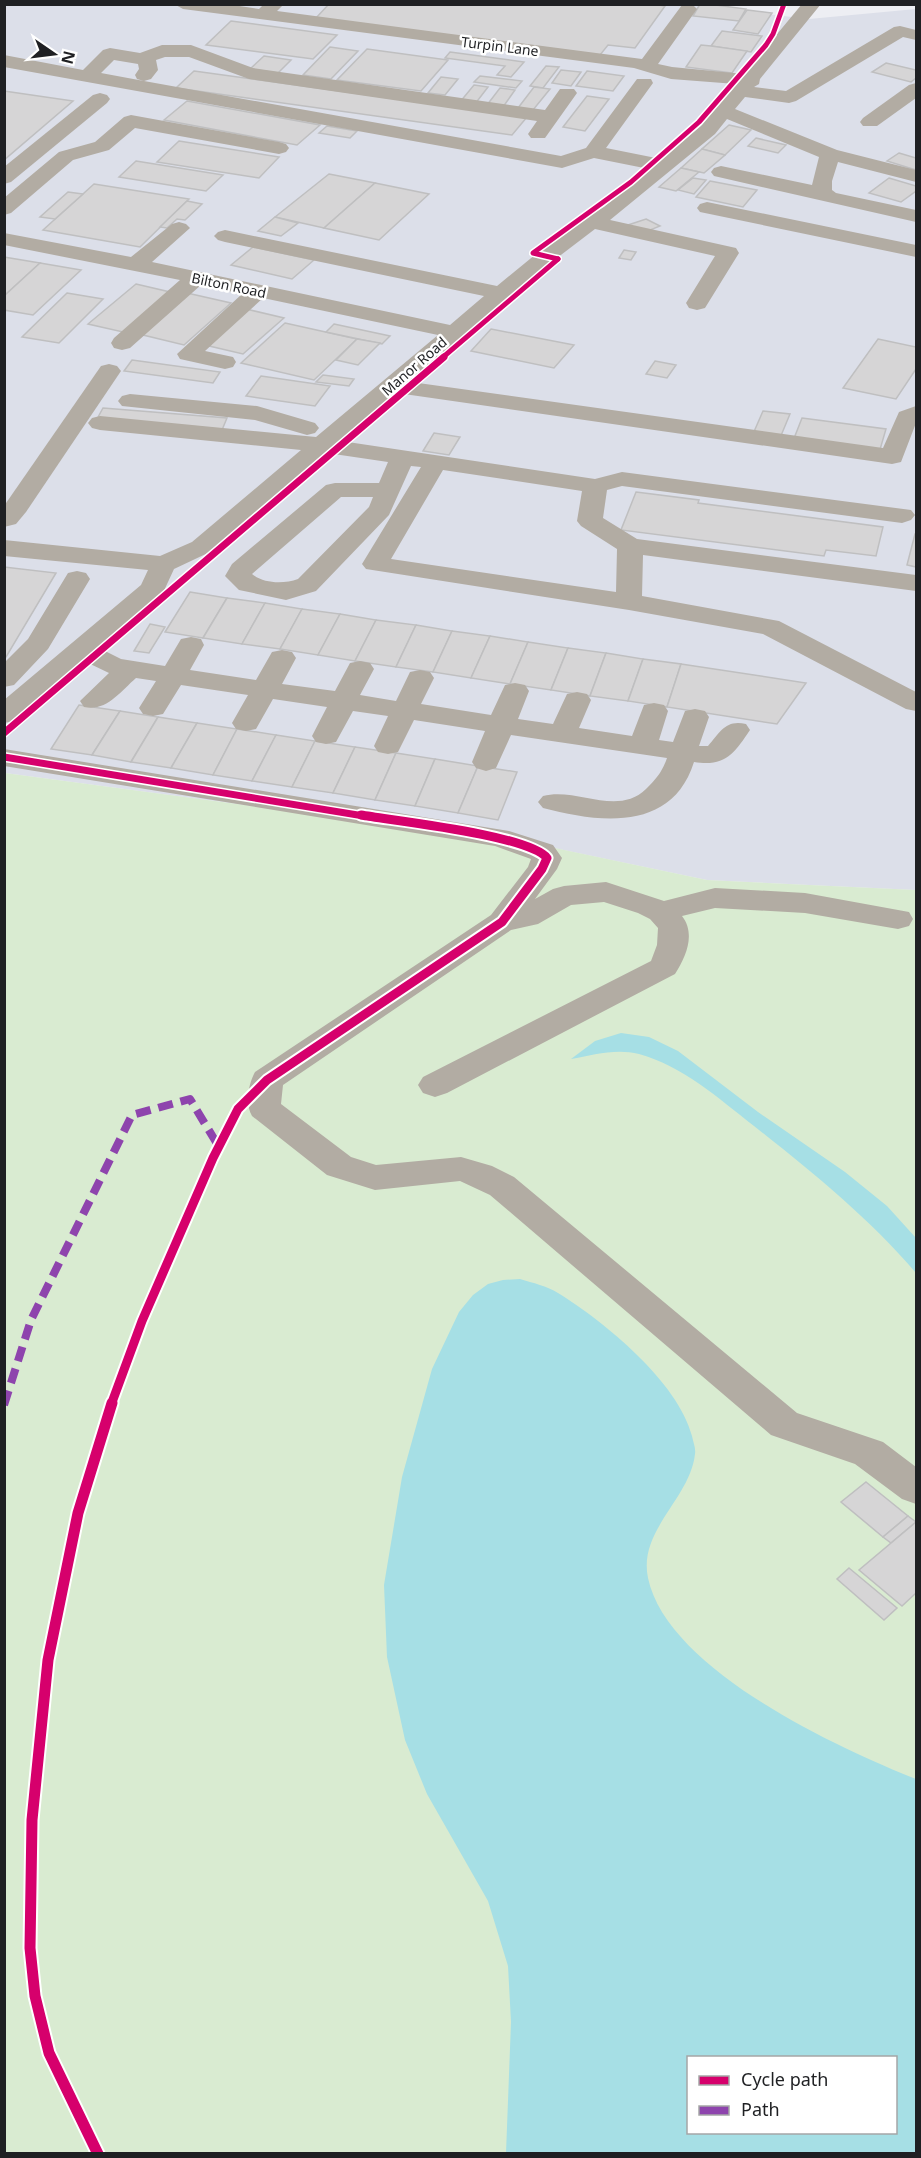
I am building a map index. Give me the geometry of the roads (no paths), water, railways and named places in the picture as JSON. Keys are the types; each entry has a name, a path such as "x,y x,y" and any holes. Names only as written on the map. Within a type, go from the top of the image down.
{"street":[{"name":"Turpin Lane","path":"183,4 269,10 645,75 671,73 747,85 789,98 900,30 916,35"},
{"path":"790,4 811,6"},
{"name":"Manor Road","path":"4,548 163,564 201,547 500,293 576,231 611,210 708,130 811,6"},
{"path":"593,152 688,9"},
{"path":"142,59 162,51 190,51 249,73 550,117"},
{"path":"88,75 110,54 147,60 149,70 134,84"},
{"path":"4,61 562,162 593,152 666,166"},
{"path":"870,122 916,89"},
{"path":"523,155 567,93"},
{"path":"4,178 98,100 138,115 279,148"},
{"path":"4,209 66,156 93,150 110,140 138,115 172,112"},
{"path":"724,112 830,153 916,176"},
{"path":"110,140 130,143"},
{"path":"721,172 802,191 817,179 830,153"},
{"path":"817,179 829,198 916,216"},
{"path":"707,208 916,251"},
{"path":"591,222 728,253 697,303"},
{"path":"135,265 179,228"},
{"path":"225,236 500,293"},
{"name":"Bilton Road","path":"4,239 454,332"},
{"path":"122,343 196,278"},
{"path":"225,362 188,354 258,291"},
{"path":"4,519 7,519 17,507 109,371"},
{"path":"393,386 902,461 908,417 916,413"},
{"path":"130,401 257,413 329,439 402,457 595,486 622,479 902,515"},
{"path":"100,423 329,439"},
{"path":"387,490 335,490 240,569 238,576 248,584 286,592 307,585 380,510 402,457"},
{"path":"436,462 375,564 629,602 770,627 916,703"},
{"path":"595,486 590,521 630,546 916,583"},
{"path":"629,602 630,546"},
{"path":"4,716 16,692 83,650 153,589 163,564"},
{"path":"4,679 39,643 77,579"},
{"path":"161,709 199,646"},
{"path":"83,650 113,666 130,669 684,752 715,755 736,730"},
{"path":"239,722 274,657"},
{"path":"317,735 351,668"},
{"path":"94,701 130,669"},
{"path":"386,746 418,678"},
{"path":"477,760 506,690"},
{"path":"571,735 584,701"},
{"path":"643,746 654,711"},
{"path":"553,802 610,811 646,805 675,777 695,717"},
{"path":"4,757 499,838 542,852 547,858 542,869 502,922 267,1080 264,1108 339,1166 375,1178 461,1169 480,1174 502,1186 784,1424 869,1453 916,1488"},
{"path":"435,1085 664,967 673,945 673,926 661,912 606,892 564,896 527,917 502,922"},
{"path":"661,912 715,898 805,903 898,919"}],"water":[{"path":"621,1033 649,1037 678,1051 758,1112 845,1172 887,1206 916,1238 916,1273 879,1233 818,1178 700,1084 655,1059 630,1052 605,1053 571,1059 595,1041"},
{"path":"520,1279 549,1288 577,1305 637,1355 672,1395 684,1416 695,1450 691,1470 657,1530 650,1545 647,1561 648,1578 662,1611 687,1643 720,1673 801,1726 916,1779 916,2153 506,2153 511,2022 508,1966 488,1901 427,1794 405,1740 387,1657 384,1585 402,1477 432,1369 459,1312 473,1295 488,1284"}]}
